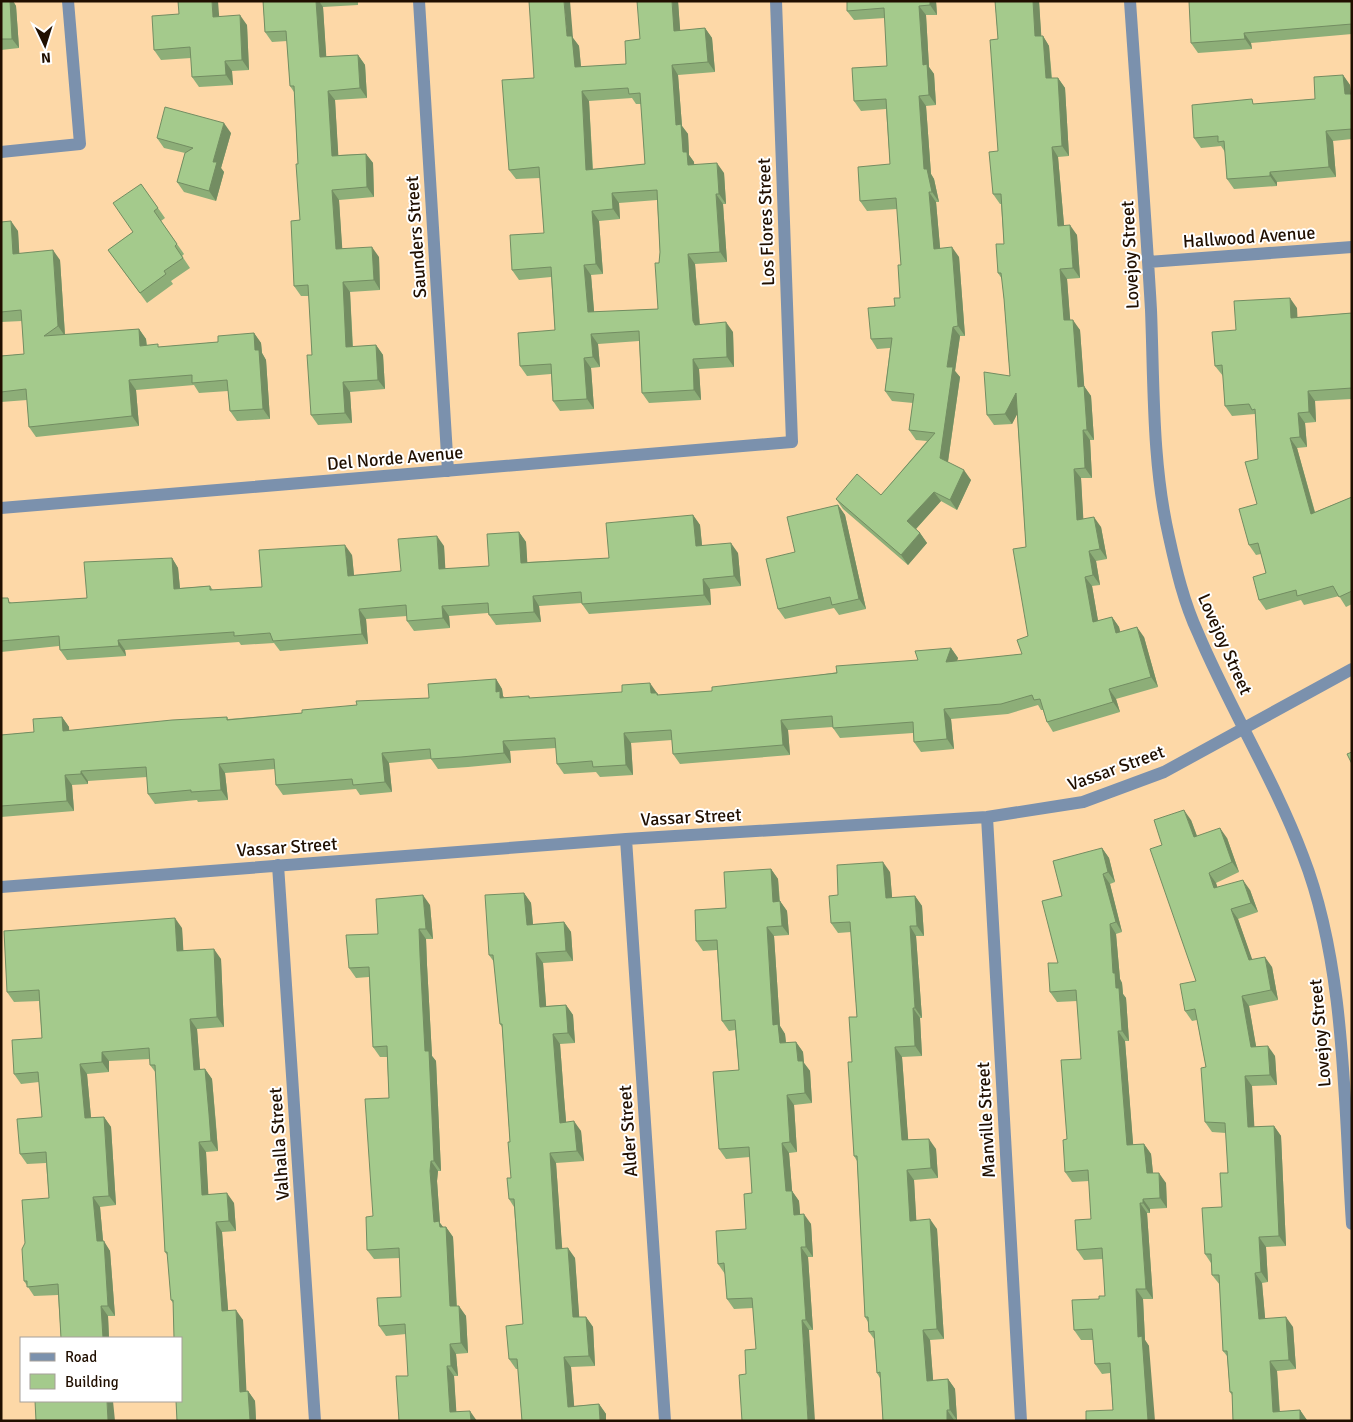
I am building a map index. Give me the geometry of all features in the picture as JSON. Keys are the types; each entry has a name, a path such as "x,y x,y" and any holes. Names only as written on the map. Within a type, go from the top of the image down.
{"street":[{"path":"1,152 80,144 68,1"},
{"name":"Saunders Street","path":"419,1 448,471"},
{"name":"Los Flores Street","path":"776,1 792,442"},
{"name":"Lovejoy Street","path":"1130,1 1148,262 1159,483 1168,534 1180,583 1197,632 1281,802 1304,858 1321,915 1337,1008 1352,1224"},
{"name":"Hallwood Avenue","path":"1148,262 1352,247"},
{"name":"Del Norde Avenue","path":"1,508 792,442"},
{"name":"Vassar Street","path":"1,886 626,839 987,817 1083,802 1164,772 1352,669"},
{"name":"Manville Street","path":"987,817 1021,1421"},
{"name":"Alder Street","path":"626,839 665,1421"},
{"name":"Valhalla Street","path":"278,865 315,1421"}],"building":[{"path":"1,1 10,1 12,39 1,39"},
{"path":"178,1 212,1 213,17 240,15 242,60 225,61 226,75 192,77 190,47 154,50 152,16 179,14"},
{"path":"263,1 316,1 320,57 358,55 360,88 328,91 332,156 366,154 367,187 332,190 336,249 372,247 374,280 343,282 346,347 376,345 378,380 343,382 345,413 311,415 307,355 312,355 308,285 294,286 291,221 300,220 294,86 290,86 286,31 265,32"},
{"path":"529,1 564,1 567,36 572,36 575,67 626,64 625,41 640,39 637,1 672,1 674,31 705,28 708,62 672,65 676,125 681,124 683,152 687,152 688,165 717,163 719,194 716,194 720,252 688,254 693,321 695,325 726,322 727,357 693,359 694,390 642,393 639,331 591,334 593,357 584,358 587,399 553,401 551,364 520,366 518,333 555,330 551,267 512,270 510,235 544,233 539,167 509,170 502,80 534,78","holes":["628,88 629,94 640,93 645,164 586,170 582,91","657,190 660,252 659,263 655,263 658,309 588,312 584,265 596,264 592,211 613,209 612,193"]},
{"path":"847,1 930,1 930,5 919,6 923,65 927,64 929,95 919,96 924,169 927,169 932,192 929,192 934,249 952,247 958,326 953,327 947,367 953,367 940,458 964,470 950,500 934,492 907,521 920,533 901,555 836,499 857,474 881,495 935,433 909,430 914,394 885,391 892,338 871,339 868,308 895,306 894,298 900,298 898,265 901,265 896,198 860,201 858,167 890,164 886,99 854,101 852,68 887,66 884,8 847,11"},
{"path":"995,1 1033,1 1035,36 1043,36 1046,78 1058,78 1062,146 1052,147 1058,226 1070,225 1073,268 1060,269 1064,320 1073,320 1078,387 1084,386 1087,430 1083,430 1085,468 1074,469 1077,520 1094,517 1100,549 1089,551 1093,575 1085,577 1093,622 1112,617 1116,633 1137,627 1151,677 1109,689 1113,702 1047,722 1040,699 1034,700 1032,695 1001,704 944,709 947,739 914,742 913,722 833,728 832,716 781,720 783,745 673,754 671,730 624,733 626,765 593,767 592,761 557,764 555,738 503,741 504,753 431,759 430,749 382,753 385,782 353,785 352,779 276,785 274,759 219,764 221,790 191,792 191,790 148,794 146,767 81,771 81,774 65,775 67,801 1,806 1,735 34,732 33,719 62,717 63,731 172,720 227,717 227,720 302,713 302,710 357,705 356,701 429,698 428,684 496,679 496,692 500,691 500,698 622,692 622,685 650,683 651,693 657,693 657,695 712,691 712,687 837,673 836,666 918,660 915,651 951,648 946,662 1022,654 1017,640 1028,636 1013,549 1026,547 1016,393 1005,414 987,415 984,372 1010,376 1004,299 1001,273 998,273 996,244 1004,244 1001,194 993,194 989,152 998,151 990,40 998,39"},
{"path":"1189,1 1352,1 1352,24 1244,33 1245,39 1191,43"},
{"path":"1343,75 1345,94 1352,94 1352,129 1326,131 1329,167 1270,172 1270,176 1227,179 1224,141 1218,142 1218,136 1194,138 1192,105 1252,99 1253,104 1315,99 1314,77"},
{"path":"165,107 224,123 213,162 217,162 209,191 177,182 185,153 193,148 157,138"},
{"path":"141,184 158,208 154,211 177,244 175,246 183,258 164,271 166,274 140,293 108,250 133,232 113,203"},
{"path":"11,221 13,254 53,250 58,326 44,336 139,329 140,346 158,344 158,347 218,342 218,336 254,333 255,350 259,350 263,409 230,411 227,380 192,383 192,375 129,380 132,416 29,427 26,389 1,392 1,356 24,354 21,310 1,312 1,222"},
{"path":"1290,298 1291,318 1352,313 1352,388 1308,391 1309,412 1298,413 1300,437 1290,438 1311,514 1352,497 1352,591 1339,597 1333,586 1297,596 1296,590 1259,600 1253,577 1266,573 1258,543 1249,545 1239,509 1257,504 1245,462 1258,459 1255,409 1252,410 1249,404 1225,406 1222,365 1215,366 1212,332 1236,330 1234,301"},
{"path":"838,505 859,599 832,605 830,597 778,609 766,559 795,552 787,517"},
{"path":"693,515 696,546 731,543 734,576 703,579 704,595 582,604 581,592 533,596 534,612 489,615 488,603 442,606 443,618 407,621 406,605 359,609 362,634 273,641 270,633 234,636 234,632 118,640 119,646 60,650 59,636 1,641 1,598 8,598 9,603 87,598 84,562 172,558 174,589 210,586 210,590 262,587 259,550 345,545 348,576 401,571 398,539 437,536 439,569 489,566 487,534 519,532 521,563 609,558 606,523"},
{"path":"1352,752 1352,764 1347,754"},
{"path":"1184,810 1194,837 1220,828 1232,862 1209,873 1214,888 1243,880 1251,903 1231,909 1249,960 1265,957 1271,990 1242,996 1251,1047 1268,1046 1270,1075 1245,1076 1248,1127 1274,1126 1279,1236 1259,1237 1261,1272 1255,1273 1259,1319 1286,1317 1289,1360 1270,1361 1273,1412 1300,1410 1300,1421 1233,1421 1227,1351 1223,1351 1219,1275 1212,1275 1211,1254 1205,1254 1202,1208 1222,1207 1220,1173 1228,1173 1225,1123 1205,1122 1201,1068 1206,1067 1195,1009 1185,1011 1180,984 1196,981 1150,849 1162,845 1154,820"},
{"path":"1102,848 1108,872 1103,874 1116,922 1110,924 1113,973 1115,973 1116,988 1119,988 1122,1031 1118,1031 1127,1145 1144,1144 1147,1173 1159,1173 1160,1198 1143,1199 1143,1203 1140,1203 1146,1289 1136,1289 1138,1337 1142,1336 1148,1421 1086,1421 1086,1411 1113,1410 1110,1363 1095,1364 1092,1329 1074,1330 1072,1300 1099,1299 1099,1296 1105,1296 1102,1248 1077,1250 1075,1220 1091,1219 1088,1170 1065,1172 1063,1140 1067,1139 1061,1060 1081,1059 1076,990 1050,992 1048,963 1058,963 1042,901 1062,896 1053,861"},
{"path":"883,862 886,898 915,896 917,926 910,926 915,1008 913,1008 915,1046 895,1047 902,1140 929,1139 931,1168 907,1170 910,1221 930,1219 937,1329 923,1330 927,1381 948,1379 950,1410 947,1410 947,1421 883,1421 880,1372 877,1373 874,1331 869,1332 868,1317 865,1317 857,1156 854,1156 848,1062 852,1062 849,1017 857,1017 850,922 831,923 829,896 838,895 837,865"},
{"path":"771,869 773,902 780,901 782,926 767,927 773,1025 778,1024 780,1043 796,1042 798,1061 803,1061 805,1093 787,1095 790,1142 782,1143 786,1191 792,1191 794,1215 804,1214 806,1247 801,1247 806,1320 802,1320 808,1421 742,1421 739,1375 746,1374 745,1350 756,1349 752,1298 727,1299 724,1263 718,1264 716,1231 746,1229 744,1194 752,1193 749,1147 719,1149 713,1072 739,1070 735,1020 722,1021 717,940 696,941 695,910 726,908 724,872"},
{"path":"524,893 527,925 564,922 566,951 536,953 540,1007 566,1005 568,1033 553,1034 560,1123 574,1121 577,1151 550,1153 556,1249 568,1248 573,1317 586,1317 589,1356 564,1357 568,1407 599,1404 600,1421 522,1421 517,1359 509,1359 506,1326 523,1324 514,1199 509,1199 507,1178 511,1178 508,1142 510,1142 502,1024 500,1024 493,955 489,955 485,895"},
{"path":"423,895 426,929 419,929 425,1051 429,1051 434,1161 431,1161 430,1171 434,1222 439,1221 440,1227 446,1227 450,1306 459,1306 461,1343 450,1344 451,1366 447,1366 450,1412 470,1411 471,1421 399,1421 396,1376 408,1376 405,1324 379,1326 377,1298 401,1297 399,1248 367,1250 366,1217 373,1216 365,1099 389,1098 387,1046 373,1047 369,967 349,968 346,935 378,934 376,899"},
{"path":"175,918 177,951 214,949 217,1017 190,1019 194,1070 205,1069 211,1141 199,1142 202,1195 227,1193 229,1221 216,1222 222,1311 236,1310 240,1392 248,1391 250,1420 177,1421 176,1402 182,1402 182,1337 174,1337 173,1300 171,1300 167,1252 165,1252 155,1065 150,1065 149,1048 102,1052 102,1062 80,1064 85,1118 104,1117 109,1196 93,1197 97,1241 104,1241 108,1306 101,1306 103,1337 61,1337 58,1284 27,1287 27,1281 24,1281 22,1249 25,1243 22,1200 49,1198 46,1152 20,1154 17,1119 42,1117 38,1072 14,1074 12,1040 42,1038 39,990 7,992 4,931"},
{"path":"35,1402 107,1402 108,1421 36,1421"}]}
